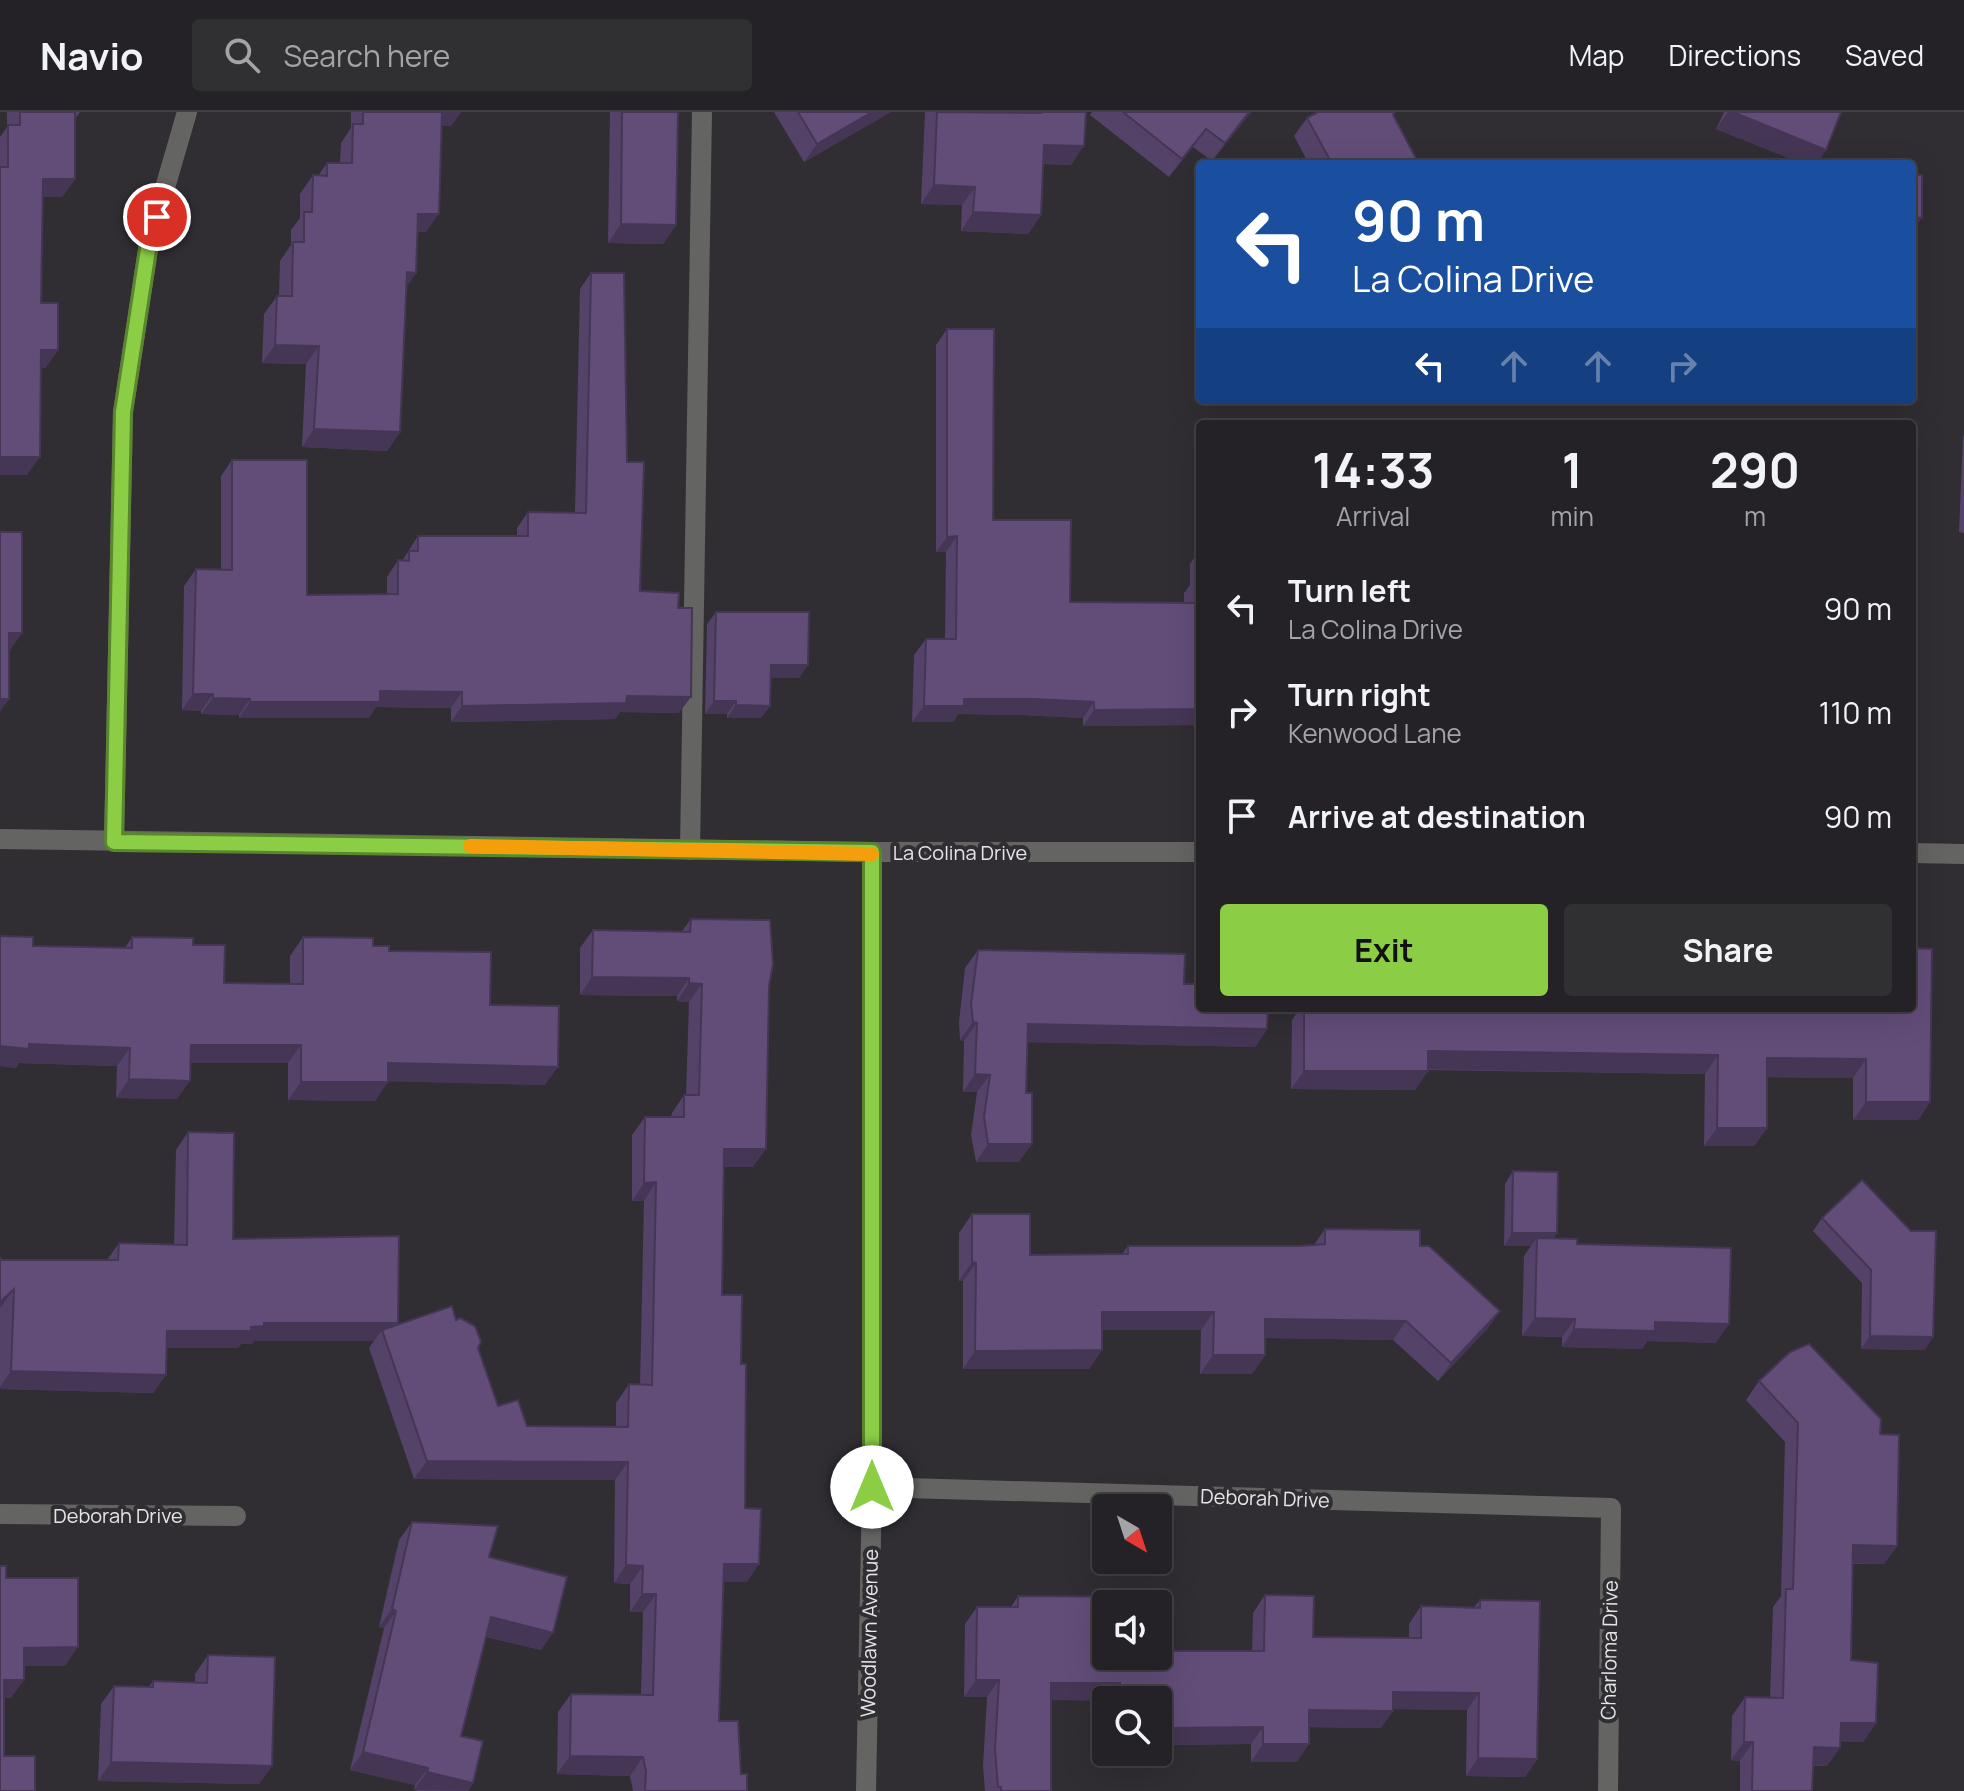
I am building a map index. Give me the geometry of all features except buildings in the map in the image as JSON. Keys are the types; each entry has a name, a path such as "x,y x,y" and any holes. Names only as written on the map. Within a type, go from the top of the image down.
{"street":[{"path":"114,842 123,412 149,243 187,112"},
{"path":"690,850 702,112"},
{"name":"La Colina Drive","path":"0,839 872,852 1196,852"},
{"name":"Woodlawn Avenue","path":"866,1791 872,1487 872,852"},
{"path":"1916,853 1964,854"},
{"name":"Deborah Drive","path":"872,1487 1611,1508"},
{"name":"Charloma Drive","path":"1608,1791 1611,1508"},
{"name":"Deborah Drive","path":"0,1514 236,1516"}],"slow traffic":[{"path":"470,846 872,854"}],"route":[{"path":"157,217 149,243 123,412 114,842 872,852 872,1487"}]}
